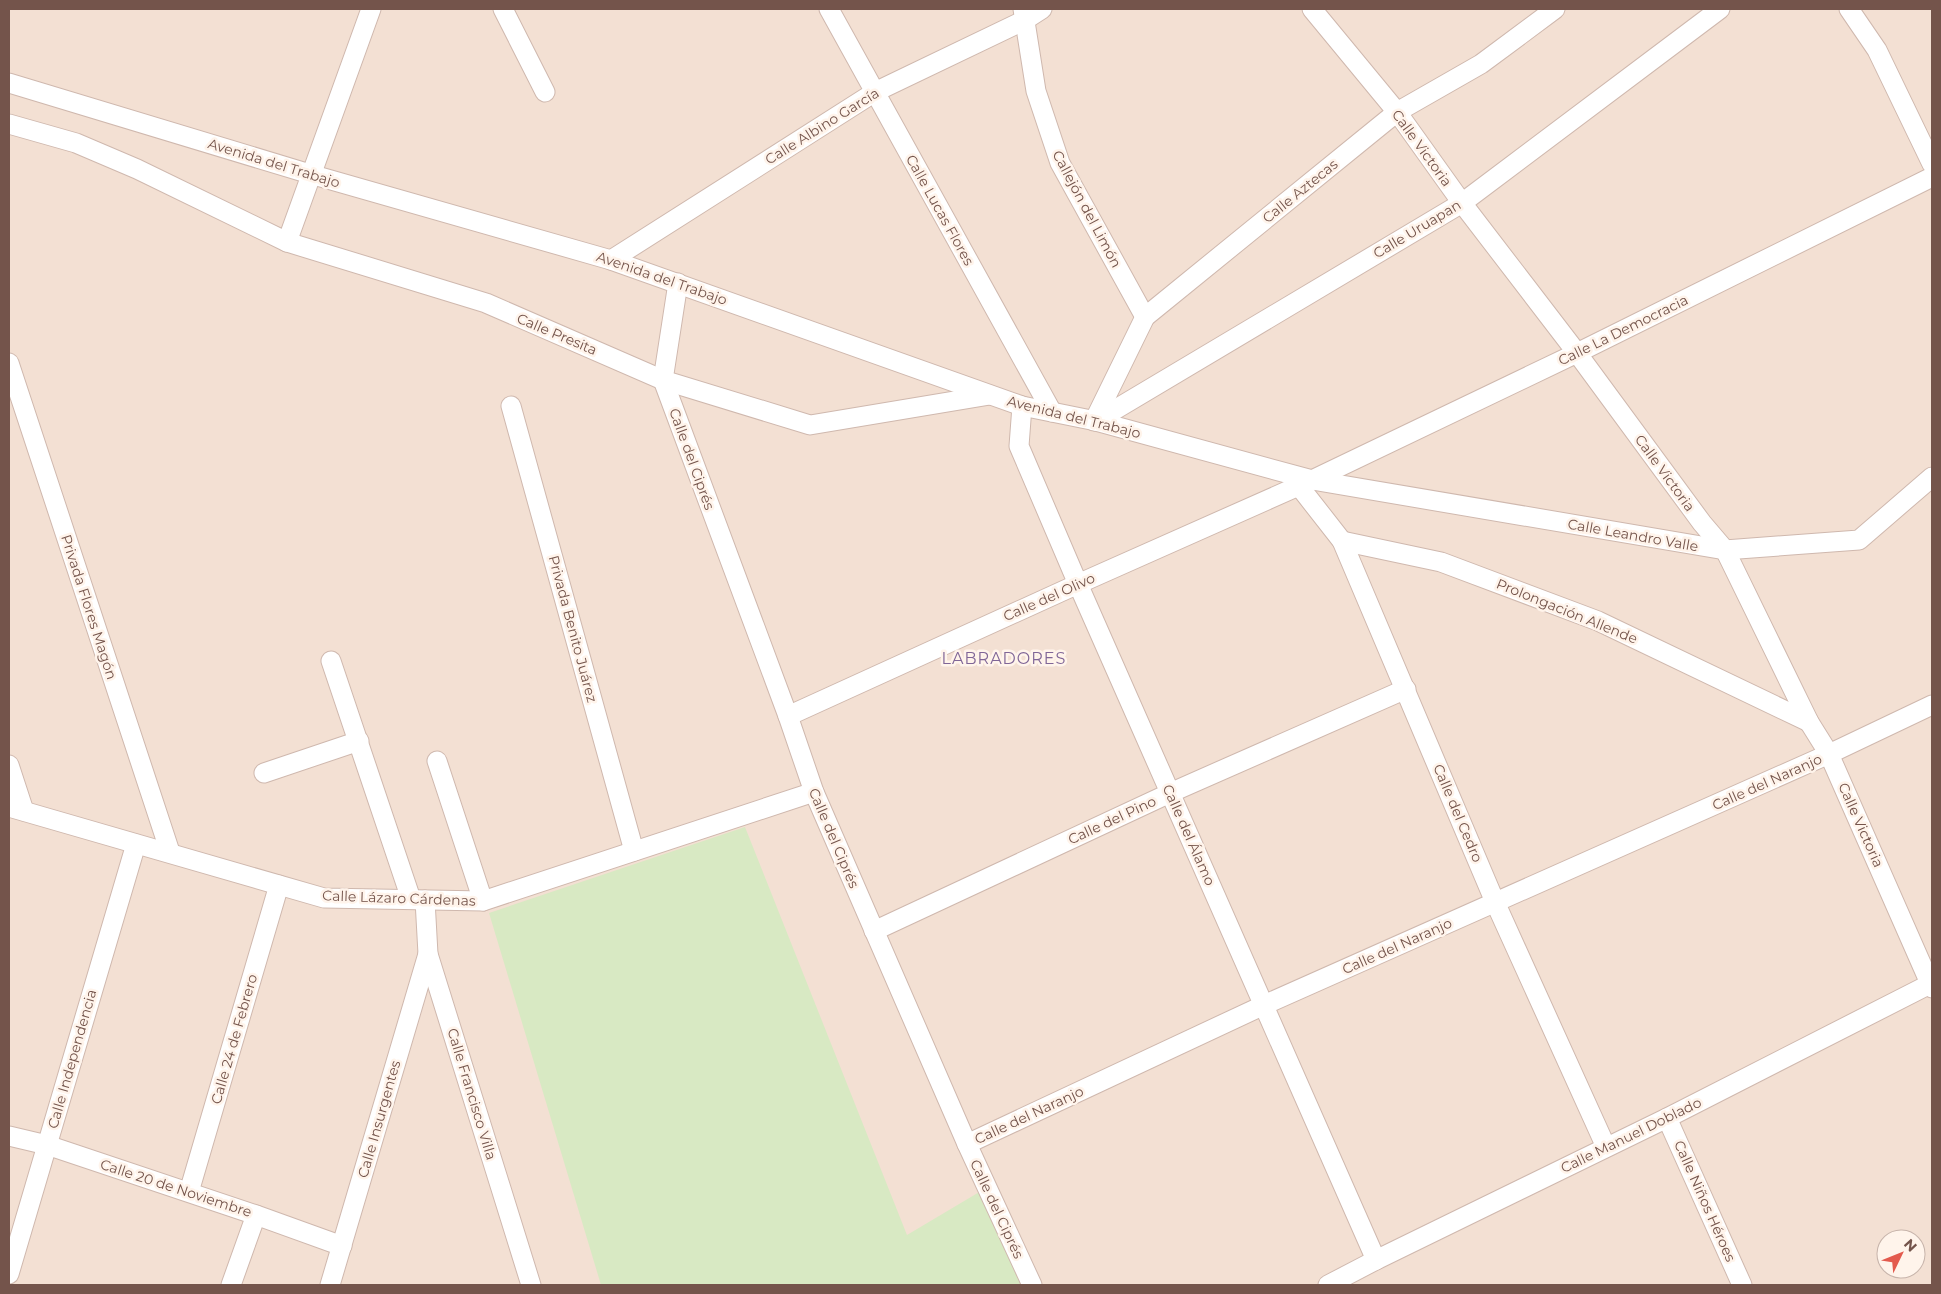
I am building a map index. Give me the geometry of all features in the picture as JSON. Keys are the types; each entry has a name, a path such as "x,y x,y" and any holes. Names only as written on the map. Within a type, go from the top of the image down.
{"street":[{"path":"287,242 371,9"},
{"path":"503,9 545,92"},
{"name":"Calle Lucas Flores","path":"828,9 1052,412"},
{"name":"Calle Albino García","path":"611,260 874,92 1024,14 1042,9"},
{"name":"Calle Victoria","path":"1312,9 1397,112 1702,523 1726,550 1809,722 1830,754 1932,984"},
{"name":"Calle Aztecas","path":"1095,421 1145,317 1397,112 1481,64 1555,9"},
{"name":"Calle Uruapan","path":"1095,421 1462,202 1720,9"},
{"path":"1848,9 1877,50 1932,164"},
{"name":"Callejón del Limón","path":"1024,14 1036,91 1060,163 1145,317"},
{"name":"Avenida del Trabajo","path":"9,83 310,174 611,260 1022,406 1095,421 1306,483"},
{"name":"Calle Presita","path":"9,124 76,144 137,168 287,242 486,303 663,380 810,425 991,395"},
{"name":"Calle La Democracia","path":"1306,483 1577,353 1932,178"},
{"path":"663,380 678,283"},
{"name":"Privada Flores Magón","path":"9,363 170,852"},
{"name":"Calle del Ciprés","path":"663,380 788,716 814,792 967,1144 1032,1285"},
{"name":"Privada Benito Juárez","path":"511,406 634,851"},
{"name":"Calle del Álamo","path":"1022,406 1019,446 1376,1260"},
{"name":"Calle Leandro Valle","path":"1306,483 1726,550 1859,540 1932,476"},
{"name":"Calle del Cedro","path":"1306,483 1342,541 1495,902 1606,1147"},
{"name":"Calle del Olivo","path":"788,716 1306,483"},
{"name":"Prolongación Allende","path":"1342,541 1441,562 1598,621 1809,722"},
{"name":"Calle Francisco Villa","path":"331,661 418,900 428,954 531,1285"},
{"name":"Calle del Pino","path":"874,932 1170,793 1406,690"},
{"name":"Calle del Naranjo","path":"967,1144 1264,1005 1830,754 1932,705"},
{"path":"264,773 359,741"},
{"path":"437,761 484,901"},
{"path":"9,764 16,809"},
{"name":"Calle Lázaro Cárdenas","path":"16,809 324,898 484,901 814,792"},
{"name":"Calle Independencia","path":"9,1274 136,844"},
{"name":"Calle 24 de Febrero","path":"189,1192 279,885"},
{"name":"Calle Insurgentes","path":"330,1285 428,954"},
{"name":"Calle Manuel Doblado","path":"1328,1285 1667,1118 1932,984"},
{"name":"Calle Niños Héroes","path":"1667,1118 1742,1285"},
{"name":"Calle 20 de Noviembre","path":"9,1136 47,1145 256,1214 342,1246"},
{"path":"231,1285 256,1214"}],"shaded area":[{"path":"9,9 1932,9 1932,1285 9,1285"}],"green space":[{"path":"745,827 907,1235 981,1191 1022,1285 601,1285 489,913"}],"district":[{"name":"LABRADORES","path":"1004,658"}]}
